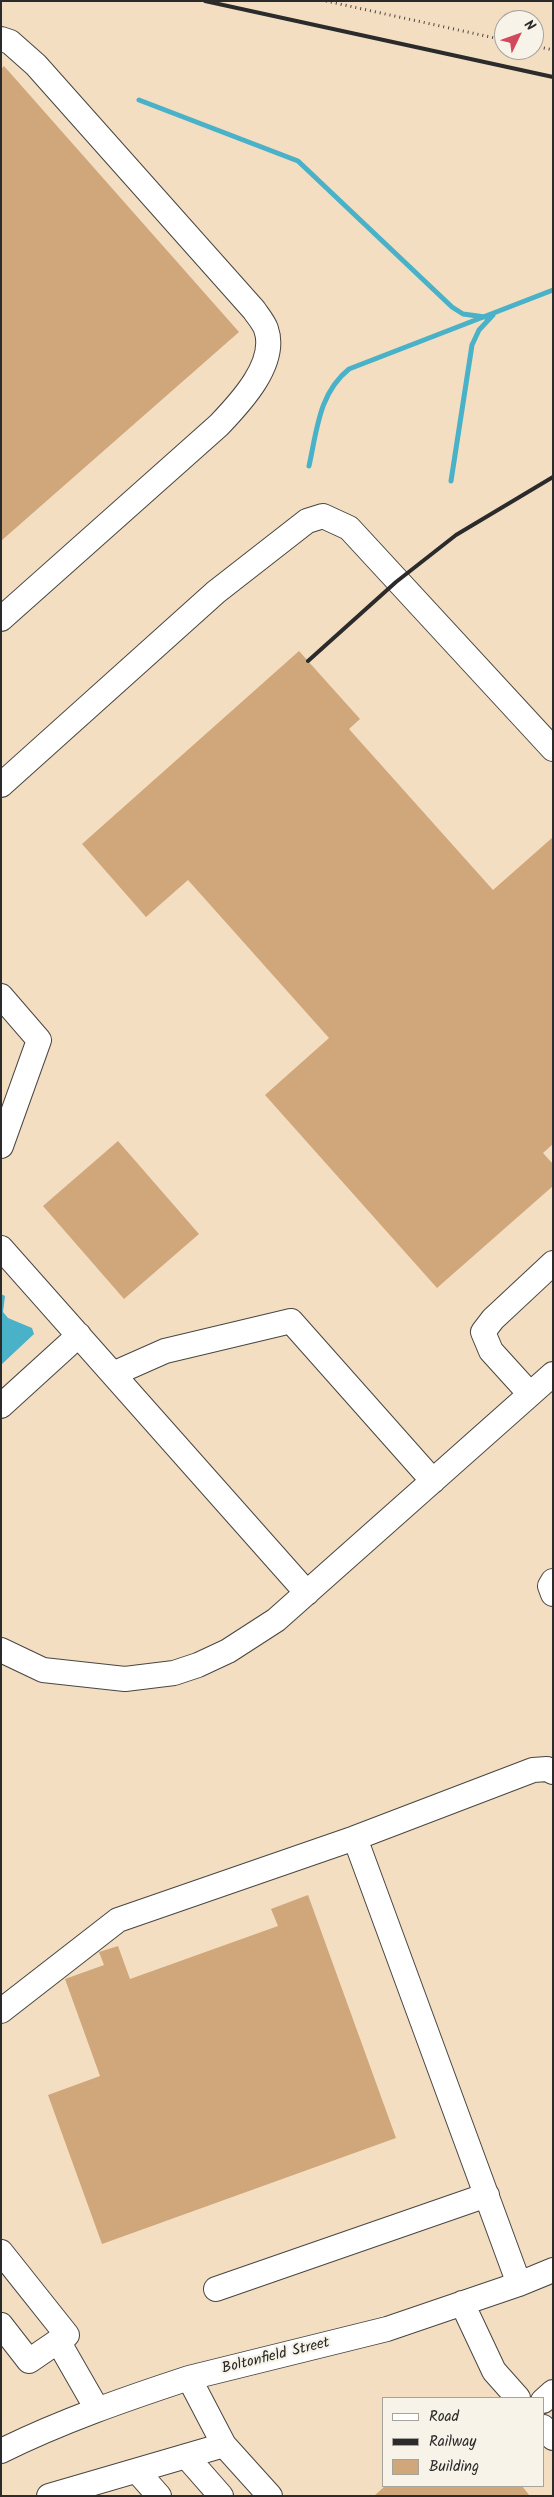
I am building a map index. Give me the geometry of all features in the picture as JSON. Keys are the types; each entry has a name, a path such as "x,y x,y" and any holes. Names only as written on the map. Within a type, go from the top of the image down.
{"street":[{"path":"1,39 10,42 36,65 247,303 266,328 269,342 264,363 247,395 219,425 1,619"},
{"path":"1,785 216,592 307,521 323,516 349,528 553,749"},
{"path":"1,996 39,1040 1,1146"},
{"path":"1,1248 307,1592"},
{"path":"530,1394 491,1351 483,1332 493,1319 553,1263"},
{"path":"113,1374 165,1351 290,1321 432,1481"},
{"path":"1,1406 79,1335"},
{"path":"1,1650 43,1670 125,1679 174,1673 198,1665 228,1651 276,1620 553,1374"},
{"path":"553,1581 550,1586 553,1594"},
{"path":"1,2011 118,1920 355,1838 533,1770 547,1769 553,1772"},
{"path":"355,1838 519,2284"},
{"path":"216,2289 487,2195"},
{"path":"1,2252 67,2335 30,2361 1,2325"},
{"name":"Boltonfield Street","path":"1,2451 97,2409 189,2378 388,2329 519,2284 553,2270"},
{"path":"462,2303 494,2371 517,2397"},
{"path":"58,2341 97,2409"},
{"path":"189,2378 224,2445 270,2496"},
{"path":"544,2428 553,2438"},
{"path":"49,2496 94,2490 137,2471 224,2445"},
{"path":"186,2456 221,2496"},
{"path":"137,2471 159,2496"}],"path":[{"path":"326,1 494,38"}],"water":[{"path":"1,1294 5,1296 3,1312 8,1318 32,1328 34,1334 1,1365"}],"building":[{"path":"4,66 239,332 1,541 1,69"},
{"path":"299,651 360,719 349,729 493,890 553,837 553,1144 543,1153 553,1164 553,1186 437,1288 265,1095 329,1038 188,880 146,917 82,844"},
{"path":"118,1141 199,1234 124,1299 43,1206"},
{"path":"308,1895 396,2138 102,2244 48,2095 100,2076 65,1979 104,1965 99,1952 118,1946 130,1979 278,1926 271,1909"},
{"path":"384,2487 523,2487 530,2496 374,2496"}],"waterway":[{"path":"139,100 298,161 452,307 463,314 485,317"},
{"path":"309,466 317,426 325,401 331,389 349,369 553,290"},
{"path":"451,481 472,345 479,330 493,315"}],"railway":[{"path":"205,1 553,77"},
{"path":"308,661 396,582 456,535 553,477"}]}
